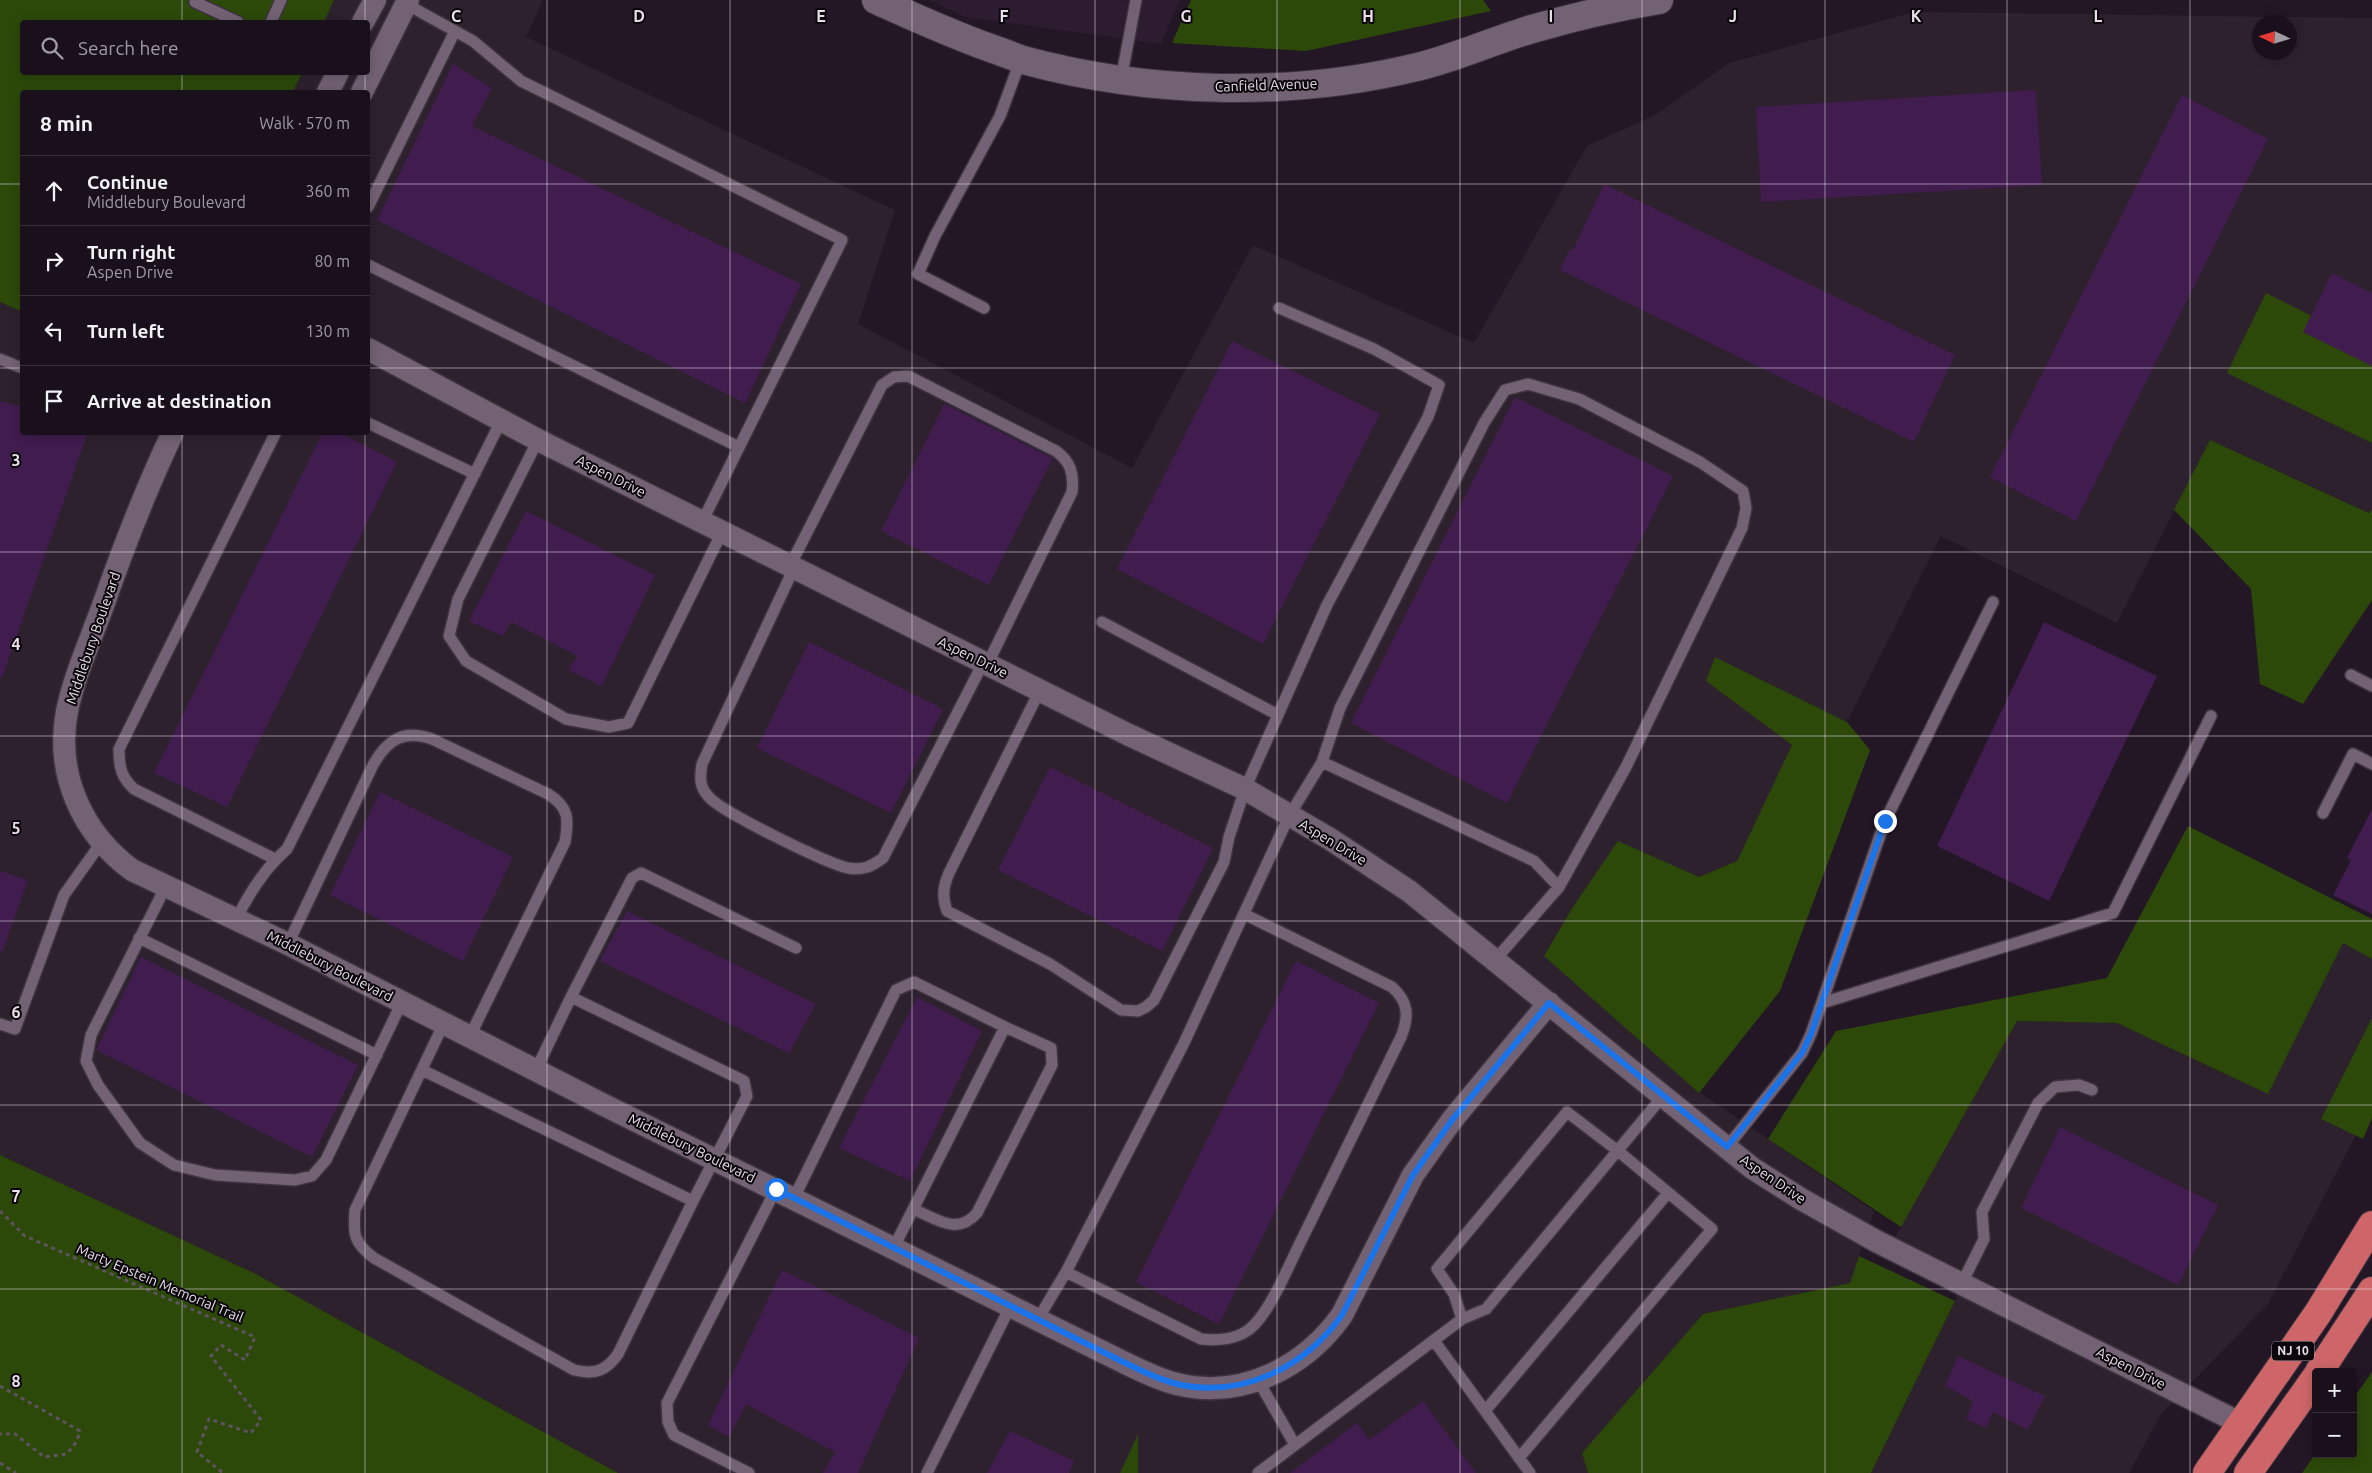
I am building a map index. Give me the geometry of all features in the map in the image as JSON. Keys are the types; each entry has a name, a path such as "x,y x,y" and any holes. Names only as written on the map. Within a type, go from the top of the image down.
{"highway":[{"name":"NJ 10","path":"2207,1473 2318,1314 2372,1225"},
{"name":"NJ 10","path":"2322,1368 2372,1291"},
{"name":"NJ 10","path":"2248,1473 2312,1383"}],"street":[{"path":"364,20 375,0"},
{"name":"Canfield Avenue","path":"876,0 931,26 1021,60 1122,80 1193,86 1254,87 1312,84 1376,77 1419,67 1607,5 1659,0"},
{"path":"363,90 407,2"},
{"path":"329,90 336,75"},
{"name":"Aspen Drive","path":"370,351 538,440 985,664 1245,789 1330,839 1409,891 1752,1168 1801,1199 1876,1241 2242,1424"},
{"name":"Middlebury Boulevard","path":"172,435 121,556 67,712 65,728 68,775 81,812 101,843 112,855 132,870 288,944 536,1070 1117,1359 1176,1383 1213,1388 1237,1386 1258,1380 1290,1366 1313,1349 1329,1333 1342,1315 1413,1175 1452,1120 1549,1003"}],"lane":[{"path":"272,20 281,0"},
{"path":"1122,80 1136,0"},
{"path":"195,2 234,20"},
{"path":"407,2 473,41 521,81 842,240 739,447 712,527 628,723 609,727 566,719 466,661 449,636 458,599 538,440"},
{"path":"370,203 455,31"},
{"path":"984,308 918,274 934,236 1000,116 1021,60"},
{"path":"370,266 739,447"},
{"path":"1040,690 949,873 943,888 944,902 947,911 1050,964 1121,1010 1138,1011 1154,1000 1224,862 1229,837 1245,789 1327,605 1428,417 1439,385 1374,349 1279,308"},
{"path":"0,359 20,367"},
{"path":"902,376 925,385 1056,451 1071,466 1072,492 985,664 883,858 869,868 850,869 829,862 725,809 708,797 699,782 702,764 792,567 882,385 894,377 902,376"},
{"path":"1038,1319 1066,1272 1184,1043 1289,816 1322,762 1340,708 1484,423 1506,390 1528,384 1579,398 1700,462 1743,491 1746,508 1742,528 1626,767 1559,887 1495,960"},
{"path":"236,920 248,895 275,859 288,849 501,421"},
{"path":"370,424 475,474"},
{"path":"275,435 119,749 119,764 124,779 134,789 275,859"},
{"path":"1727,1147 1802,1053 1822,1003 1885,821 1993,602"},
{"path":"1102,622 1278,715"},
{"path":"2351,675 2372,686"},
{"path":"1822,1003 2113,913 2210,716"},
{"path":"288,944 373,765 388,743 398,738 420,735 548,794 560,801 566,811 568,826 565,842 470,1036"},
{"path":"2323,813 2353,754 2372,764"},
{"path":"1322,762 1534,861 1559,887"},
{"path":"0,1024 15,1029 64,895 101,843"},
{"path":"536,1070 632,878 641,873 796,948"},
{"path":"166,886 90,1035 86,1061 98,1085 140,1143 174,1166 216,1175 265,1180 295,1180 312,1176 326,1160 402,1002"},
{"path":"1066,1272 1201,1339 1210,1340 1243,1334 1254,1326 1262,1316 1292,1259 1406,1025 1407,1011 1403,998 1392,987 1244,914"},
{"path":"140,938 377,1055"},
{"path":"749,1473 674,1434 668,1422 667,1403 896,990 914,982 1051,1048 1052,1065 981,1204 969,1222 959,1226 947,1224 914,1209"},
{"path":"444,1023 355,1210 354,1228 360,1247 374,1258 469,1309 574,1370 588,1373 598,1372 610,1365 618,1354 747,1096 744,1081 571,997"},
{"path":"894,1247 1006,1027"},
{"path":"422,1070 693,1201"},
{"path":"1962,1283 1984,1239 1982,1212 2038,1103 2055,1087 2079,1085 2092,1090"},
{"path":"1258,1473 1435,1342 1462,1319 1486,1310 1664,1096"},
{"path":"1462,1319 1454,1294 1437,1269 1567,1112 1618,1151 1712,1229 1519,1458"},
{"path":"1485,1411 1668,1193"},
{"path":"927,1473 1011,1305"},
{"path":"1435,1342 1530,1473"},
{"path":"1258,1380 1295,1445"}],"path":[{"name":"Marty Epstein Memorial Trail","path":"0,1211 25,1236 255,1337 245,1360 221,1345 211,1356 261,1420 251,1433 209,1419 197,1452 223,1473"},
{"path":"0,1386 80,1431 77,1441 67,1454 44,1457 15,1434 0,1434"},
{"path":"0,1463 16,1473"}],"shaded area":[{"path":"334,0 543,0 526,37 895,210 858,324 1132,468 1253,245 1474,343 1587,146 1655,115 1729,63 1914,12 2252,16 2252,60 2297,60 2297,17 2372,18 2372,346 2227,372 2372,443 2372,509 2370,513 2210,440 2117,623 1941,536 1847,722 1715,657 1707,681 1792,745 1737,861 1699,877 1618,842 1571,910 1544,956 1699,1092 1874,1211 1850,1283 1703,1314 1582,1453 1588,1473 1138,1473 1138,1436 1120,1473 618,1473 254,1273 0,1155 0,302 20,311 20,435 370,435 370,90 294,90 301,75 370,75 370,20 325,20"},
{"path":"929,0 1180,0 1161,44 965,17"},
{"path":"2343,943 2372,959 2372,1018 2321,1119 2356,1135 2268,1304 2161,1414 2129,1473 1871,1473 1961,1289 1886,1253 2017,1021 2117,1023 2268,1094"}],"green space":[{"path":"0,0 334,0 325,20 20,20 20,75 301,75 294,90 20,90 20,311 0,302"},
{"path":"1191,0 1483,0 1491,11 1306,51 1172,43"},
{"path":"2266,293 2372,346 2372,443 2227,373"},
{"path":"2210,440 2369,513 2372,509 2372,600 2303,704 2260,684 2251,589 2174,510"},
{"path":"1715,657 1847,722 1870,750 1780,991 1699,1093 1544,956 1571,910 1618,841 1699,877 1737,861 1792,745 1706,681"},
{"path":"2188,826 2372,919 2372,959 2343,943 2268,1094 2117,1023 2017,1021 1901,1227 1768,1139 1836,1031 2107,978"},
{"path":"2372,1018 2372,1118 2363,1139 2321,1119"},
{"path":"0,1155 254,1273 618,1473 0,1473"},
{"path":"1859,1256 1955,1301 1871,1473 1588,1473 1582,1453 1703,1314 1850,1283"},
{"path":"2372,1372 2372,1473 2302,1473 2312,1458 2357,1458 2357,1393"},
{"path":"1138,1434 1138,1473 1120,1473"}],"building":[{"path":"453,64 492,88 472,126 801,284 745,403 377,220"},
{"path":"2036,90 2042,185 1761,202 1756,107"},
{"path":"2182,95 2268,139 2076,521 1990,477"},
{"path":"1604,184 1955,355 1914,442 1560,270 1570,249 1573,250"},
{"path":"2332,273 2372,293 2372,366 2303,332"},
{"path":"1232,341 1380,414 1263,644 1117,569"},
{"path":"1515,397 1673,476 1507,803 1351,723"},
{"path":"0,401 20,406 20,435 87,435 2,678 0,678"},
{"path":"944,404 1053,458 989,585 881,531"},
{"path":"322,435 345,435 397,462 227,807 154,773"},
{"path":"526,511 655,575 602,686 568,670 578,656 511,622 503,636 469,621"},
{"path":"2044,622 2157,676 2049,901 1937,846"},
{"path":"809,642 943,709 891,813 757,748"},
{"path":"1050,767 1213,848 1162,951 998,870"},
{"path":"380,792 513,857 463,961 330,895"},
{"path":"2372,809 2372,914 2333,895 2351,860 2347,858"},
{"path":"0,871 28,880 2,952 0,951"},
{"path":"627,911 816,1004 789,1053 600,961"},
{"path":"141,957 358,1065 312,1157 96,1050"},
{"path":"1296,961 1379,1003 1219,1324 1136,1282"},
{"path":"917,997 982,1031 910,1181 839,1148"},
{"path":"2060,1127 2218,1205 2178,1285 2021,1208"},
{"path":"782,1270 919,1338 858,1473 823,1473 835,1452 746,1404 729,1437 708,1425"},
{"path":"1958,1356 2045,1396 2028,1430 1993,1412 1986,1428 1966,1419 1973,1401 1945,1386"},
{"path":"1423,1401 1476,1473 1290,1473 1357,1423 1369,1440"},
{"path":"1010,1431 1074,1461 1069,1473 987,1473"}],"route":[{"path":"776,1189 1117,1359 1156,1376 1176,1383 1213,1388 1237,1386 1258,1380 1290,1366 1313,1349 1329,1333 1342,1315 1368,1260 1413,1175 1452,1120 1549,1003 1727,1147 1802,1053 1811,1034 1885,821"}]}
